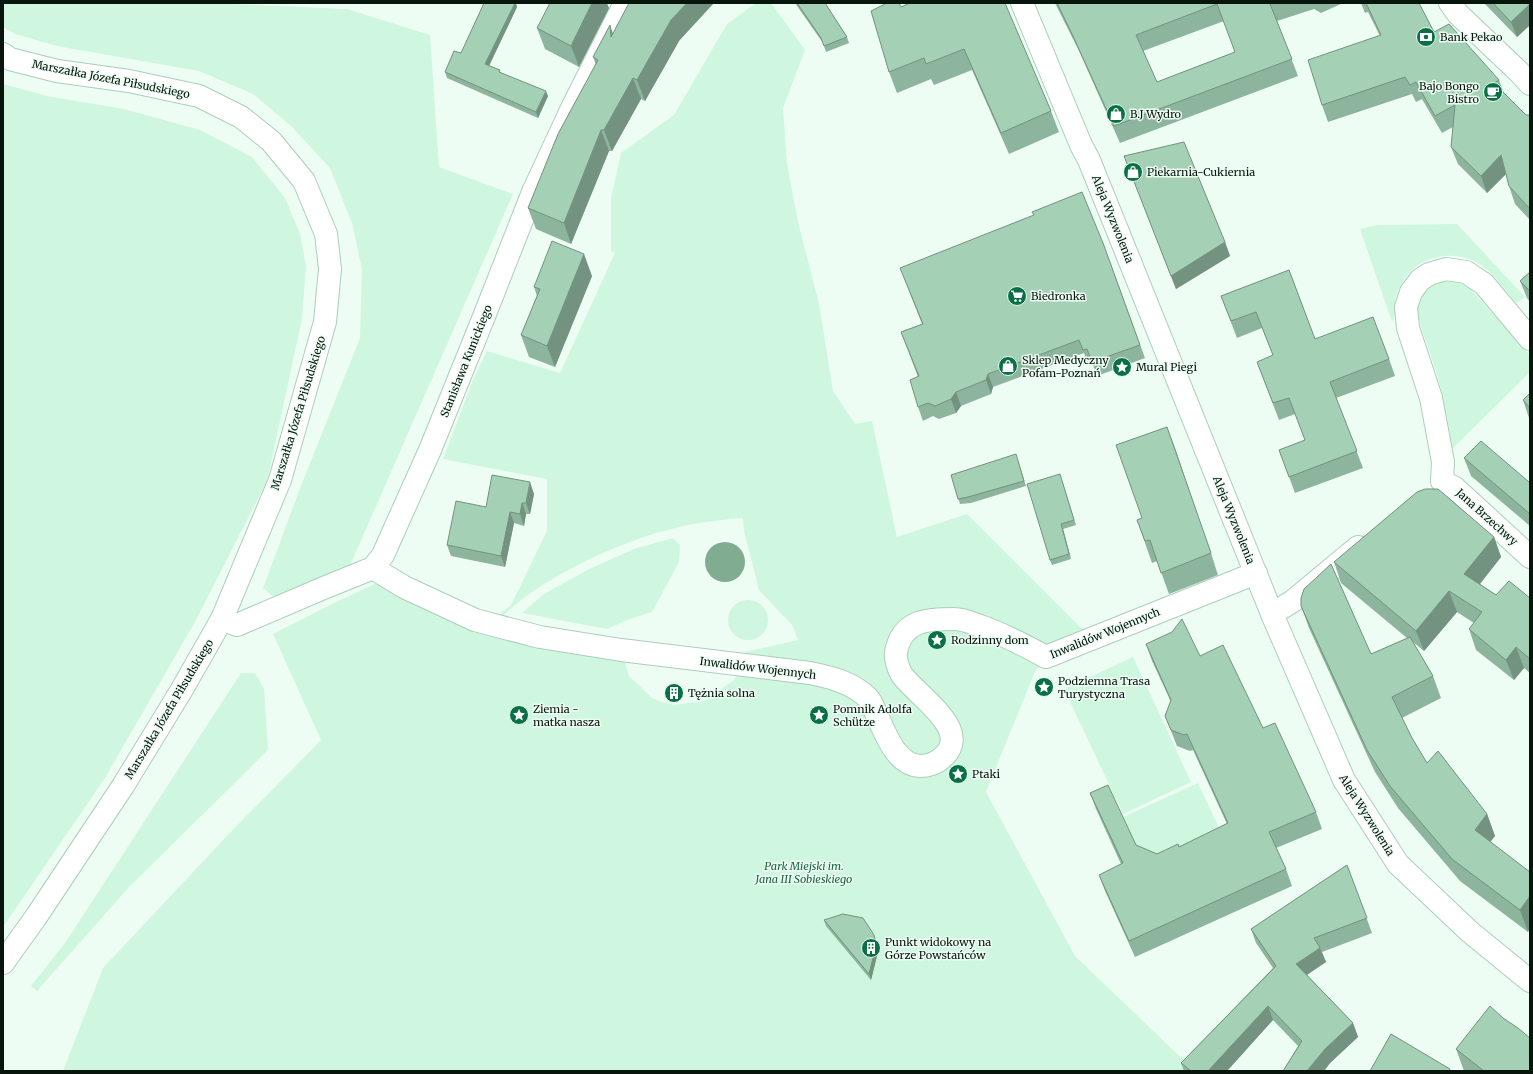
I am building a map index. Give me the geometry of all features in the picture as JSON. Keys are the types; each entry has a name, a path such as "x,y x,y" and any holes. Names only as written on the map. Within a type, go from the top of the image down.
{"street":[{"name":"Stanisława Kunickiego","path":"373,568 383,555 430,450 533,192 572,108 625,3"},
{"name":"Aleja Wyzwolenia","path":"1022,3 1081,145 1092,167 1272,614 1344,780 1398,864 1470,932 1530,981"},
{"path":"1450,3 1458,14 1526,73"},
{"name":"Marszałka Józefa Piłsudskiego","path":"3,54 10,59 57,71 129,81 198,96 241,118 271,141 304,181 326,234 330,269 325,322 280,480 222,619 181,691 123,786 36,917 3,963"},
{"name":"Jana Brzechwy","path":"1530,339 1484,284 1466,272 1446,269 1429,274 1420,280 1411,292 1406,307 1408,328 1432,398 1443,462 1434,486 1455,488 1530,556"},
{"path":"1272,614 1293,601 1372,535"},
{"name":"Inwalidów Wojennych","path":"373,568 404,587 475,620 509,630 540,637 621,650 825,676 856,687 869,699 896,753 906,762 918,766 927,766 936,762 946,755 952,743 951,730 946,720 900,673 896,656 898,641 909,626 933,619 962,619 1004,634 1046,657 1256,573"},
{"path":"222,619 237,625 373,568"}],"green space":[{"path":"3,3 209,3 347,9 430,35 439,167 513,194 348,570 274,597 263,588 301,486 360,338 362,269 352,223 330,168 291,126 253,94 199,71 57,46 15,34 3,27"},
{"name":"Park Miejski im. Jana III Sobieskiego","path":"756,3 771,3 805,50 783,108 787,164 798,222 819,304 833,391 855,424 872,421 897,537 967,514 1097,644 1036,669 986,792 1075,956 1195,1071 63,1071 103,968 224,839 321,740 273,634 394,575 494,619 511,605 547,531 547,479 443,459 473,380 487,351 560,373 615,253 611,251 611,199 621,153 674,115 727,24","holes":["743,518 744,531 759,590 792,625 798,640 745,652 743,666 734,680 704,701 674,705 652,698 629,676 621,650 495,625 509,610 548,582 594,557 640,538 670,529 712,521"]},
{"path":"3,84 47,96 124,109 200,130 252,157 285,198 300,234 306,266 302,319 267,481 196,620 105,778 3,927"},
{"path":"1457,224 1525,297 1516,303 1491,273 1481,265 1471,260 1449,256 1438,257 1418,265 1403,281 1396,295 1392,322 1360,229 1377,225"},
{"path":"1447,280 1455,281 1473,292 1530,355 1530,372 1452,449 1443,396 1418,314 1419,302 1424,293 1432,286"},
{"path":"673,538 680,545 679,562 652,612 627,620 607,629 522,613 544,594 589,569 634,549"},
{"path":"748,600 756,602 762,606 766,612 768,620 766,628 762,634 756,638 748,640 740,638 734,634 730,628 728,620 730,612 734,606 740,602"},
{"path":"1133,657 1191,782 1123,814 1064,689"},
{"path":"241,673 255,673 264,689 268,750 129,887 37,991 31,986 65,943"},
{"path":"1198,783 1219,828 1144,863 1123,817"}],"shaded area":[{"path":"725,542 739,548 745,562 739,576 725,582 711,576 705,562 711,548"}],"building":[{"path":"484,3 515,3 485,64 500,70 499,72 546,91 536,112 445,72 454,51 461,53"},
{"path":"550,3 592,3 571,46 537,28"},
{"path":"629,3 687,3 671,20 637,80 633,78 604,130 601,130 564,223 528,208 558,134 598,60 593,57 610,25 611,37"},
{"path":"797,3 825,3 847,37 824,46 821,38"},
{"path":"887,3 899,3 901,7 910,3 1005,3 1051,111 1001,133 964,49 926,64 924,58 889,72 871,11"},
{"path":"1057,3 1274,3 1270,4 1292,59 1114,126","holes":["1217,4 1235,52 1157,82 1136,35"]},
{"path":"1366,3 1419,3 1434,32 1449,24 1499,80 1494,83 1526,115 1530,115 1530,209 1509,186 1501,155 1481,176 1451,147 1455,105 1435,116 1416,82 1410,85 1405,77 1322,105 1308,60 1381,35"},
{"path":"1493,3 1530,3 1530,4 1511,22"},
{"path":"1184,142 1225,242 1171,276 1124,156"},
{"name":"Biedronka","path":"1082,192 1103,243 1140,345 1092,362 1087,349 1083,350 1079,340 988,374 986,380 956,392 951,399 935,406 928,403 918,407 910,380 919,376 901,332 923,324 900,268 1034,215 1032,212"},
{"path":"552,241 584,254 547,346 521,335 540,289 534,287"},
{"path":"1289,270 1315,339 1373,317 1389,359 1330,382 1357,451 1289,477 1279,450 1305,440 1289,398 1273,403 1257,362 1273,355 1256,312 1231,321 1221,296"},
{"path":"1530,272 1530,291 1520,281"},
{"path":"1530,393 1530,408 1523,400"},
{"path":"1167,427 1211,553 1161,573 1150,540 1145,541 1137,520 1142,518 1116,445"},
{"path":"1481,441 1529,482 1530,481 1530,514 1464,458"},
{"path":"1016,454 1024,481 958,499 951,475"},
{"path":"1060,474 1074,520 1061,524 1069,554 1050,560 1027,484"},
{"path":"492,475 530,482 526,503 522,503 520,514 510,512 501,556 447,545 456,501 486,507"},
{"path":"1425,489 1438,489 1494,537 1464,574 1496,595 1509,581 1530,598 1530,659 1516,647 1506,660 1469,629 1482,612 1449,591 1416,631 1334,562 1417,492"},
{"path":"1331,564 1371,654 1410,637 1433,676 1392,697 1412,738 1427,763 1438,751 1487,814 1475,830 1530,872 1530,896 1520,910 1452,859 1390,786 1367,750 1301,606 1301,598 1304,589"},
{"path":"1182,619 1200,656 1223,645 1263,728 1275,723 1316,812 1269,832 1286,869 1129,941 1099,875 1123,863 1090,793 1108,785 1136,845 1157,854 1178,844 1179,847 1228,823 1187,734 1184,735 1171,730 1165,716 1171,700 1146,644 1172,632"},
{"path":"1347,865 1367,918 1314,938 1320,948 1296,964 1353,1023 1325,1049 1307,1071 1283,1071 1302,1041 1268,1006 1208,1071 1191,1071 1181,1063 1276,966 1251,929"},
{"path":"843,914 863,918 874,935 876,946 869,974 824,920"},
{"path":"1490,1006 1503,1018 1530,1038 1530,1071 1484,1071 1456,1049"},
{"path":"1391,1034 1450,1069 1449,1071 1370,1071"}],"place":[{"name":"Bank Pekao","path":"1426,37"},
{"name":"Bajo Bongo Bistro","path":"1493,92"},
{"name":"B.J Wydro","path":"1116,114"},
{"name":"Piekarnia-Cukiernia","path":"1133,172"},
{"name":"Biedronka","path":"1017,296"},
{"name":"Sklep Medyczny Pofam-Poznań","path":"1008,366"},
{"name":"Mural Piegi","path":"1122,367"},
{"name":"Rodzinny dom","path":"937,640"},
{"name":"Podziemna Trasa Turystyczna","path":"1044,687"},
{"name":"Tężnia solna","path":"674,693"},
{"name":"Ziemia - matka nasza","path":"519,715"},
{"name":"Pomnik Adolfa Schütze","path":"819,715"},
{"name":"Ptaki","path":"958,774"},
{"name":"Punkt widokowy na Górze Powstańców","path":"871,948"}]}
